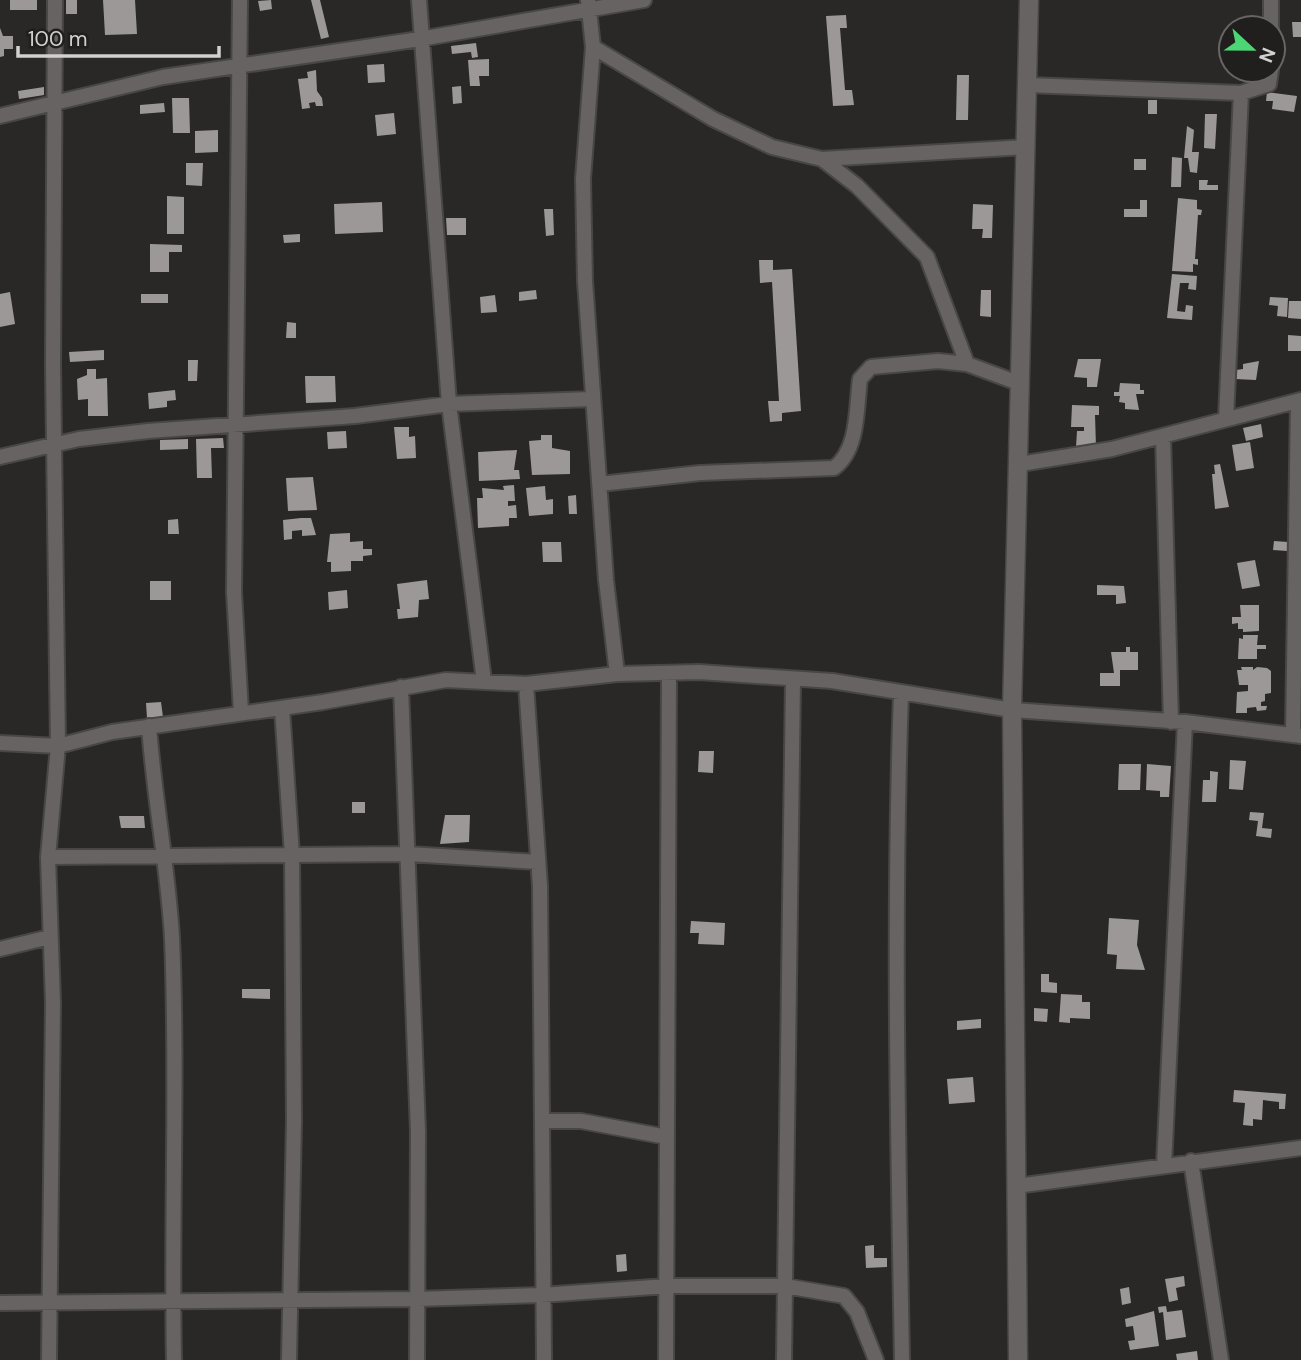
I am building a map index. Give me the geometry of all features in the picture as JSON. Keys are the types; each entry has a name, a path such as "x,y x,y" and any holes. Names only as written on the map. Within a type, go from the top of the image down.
{"street":[{"path":"48,1360 53,1003 48,858 58,746 52,104 55,0"},
{"path":"240,0 234,592 241,712"},
{"path":"419,0 449,404 484,681"},
{"path":"0,116 163,77 212,72 239,64 420,39 588,6 644,0"},
{"path":"1018,1360 1012,710 1020,464 1029,0"},
{"path":"588,6 593,47 583,179 593,399 606,580 617,674"},
{"path":"593,47 713,119 772,147 822,159 1026,147"},
{"path":"1027,85 1241,93 1269,84"},
{"path":"1226,419 1241,93"},
{"path":"822,159 857,186 927,257 967,365"},
{"path":"600,484 700,473 834,468 847,459 852,443 860,379 864,371 871,367 938,361 967,365 1021,384"},
{"path":"0,457 101,436 234,423 355,416 449,404 593,399"},
{"path":"0,743 58,746 85,737 149,726 282,708 446,680 526,684 617,674 669,673 832,681 1012,710 1178,722 1297,735 1300,400 1112,449 1020,464"},
{"path":"1163,436 1178,722 1164,1166"},
{"path":"666,1360 669,673"},
{"path":"784,1360 793,679"},
{"path":"526,684 538,862 544,1360"},
{"path":"401,687 418,1130 417,1360"},
{"path":"901,694 895,879 896,1141 902,1360"},
{"path":"282,708 292,855 294,1121 289,1360"},
{"path":"149,726 154,796 164,856 172,938 174,1360"},
{"path":"48,858 408,854 538,862"},
{"path":"0,948 50,937"},
{"path":"543,1121 581,1121 667,1137"},
{"path":"1016,1186 1191,1161 1301,1150 1301,1134"},
{"path":"1191,1161 1221,1360"},
{"path":"0,1303 48,1305 289,1298 417,1299 542,1295 667,1286 785,1286 844,1296 857,1312 876,1360"}],"building":[{"path":"10,0 37,0 37,10 10,10"},
{"path":"66,0 77,0 77,14 66,14"},
{"path":"103,0 135,0 137,34 105,35"},
{"path":"271,0 272,9 260,11 258,1"},
{"path":"311,0 320,0 329,37 321,39"},
{"path":"846,15 847,28 840,28 845,90 852,90 854,105 833,106 826,16"},
{"path":"1292,22 1301,22 1301,37 1293,37"},
{"path":"0,28 3,36 13,36 13,49 4,49 4,56 0,57"},
{"path":"476,43 478,57 472,58 471,52 452,54 451,46"},
{"path":"489,59 489,76 479,76 480,86 470,86 468,60"},
{"path":"384,64 385,82 368,83 367,65"},
{"path":"316,70 317,91 323,106 316,106 315,102 309,103 310,108 302,109 298,79 308,78 307,72"},
{"path":"957,75 969,75 968,120 956,120"},
{"path":"461,86 462,103 453,104 452,87"},
{"path":"44,87 44,95 19,99 18,91"},
{"path":"1267,92 1297,96 1294,112 1272,109 1273,101 1266,101"},
{"path":"172,98 189,98 190,133 173,133"},
{"path":"1148,100 1157,100 1157,114 1148,114"},
{"path":"164,103 165,112 140,114 140,105"},
{"path":"394,113 396,134 377,136 375,115"},
{"path":"1205,114 1217,114 1215,149 1204,148"},
{"path":"1187,126 1194,130 1192,152 1199,152 1197,173 1190,172 1188,158 1184,158"},
{"path":"218,130 218,152 195,153 195,131"},
{"path":"1172,157 1182,158 1181,187 1171,187"},
{"path":"1134,159 1146,159 1146,170 1134,170"},
{"path":"186,163 203,163 202,186 186,185"},
{"path":"1199,180 1208,180 1207,185 1218,185 1218,190 1199,190"},
{"path":"167,196 184,197 184,234 167,234"},
{"path":"1178,198 1197,200 1197,209 1202,210 1201,215 1198,215 1195,259 1198,259 1198,265 1193,264 1193,272 1172,271"},
{"path":"1140,200 1147,200 1147,217 1124,217 1124,209 1140,209"},
{"path":"382,202 383,232 335,234 334,204"},
{"path":"973,204 993,205 992,238 982,238 983,229 972,229"},
{"path":"544,209 553,209 554,235 546,236"},
{"path":"446,218 466,218 466,235 447,235"},
{"path":"300,234 300,242 284,243 283,235"},
{"path":"150,244 182,245 182,252 169,252 169,272 150,272"},
{"path":"759,260 773,260 773,270 792,269 801,411 782,413 782,421 770,422 768,401 779,401 772,282 760,283"},
{"path":"1172,274 1197,276 1196,290 1188,289 1189,283 1180,283 1177,311 1185,312 1186,305 1193,306 1192,320 1167,318"},
{"path":"536,290 537,299 519,301 519,292"},
{"path":"981,290 991,290 991,317 980,316"},
{"path":"10,292 15,324 0,327 0,294"},
{"path":"141,294 168,294 168,303 141,303"},
{"path":"495,295 497,312 481,313 480,297"},
{"path":"1270,297 1288,298 1287,317 1277,316 1278,306 1269,305"},
{"path":"1289,301 1301,301 1301,319 1288,318"},
{"path":"287,322 296,323 296,338 286,338"},
{"path":"1288,335 1301,336 1301,351 1288,351"},
{"path":"104,350 104,360 70,362 69,352"},
{"path":"1078,359 1101,359 1097,387 1087,387 1087,378 1074,377"},
{"path":"188,360 198,360 197,381 188,381"},
{"path":"1259,361 1256,380 1235,379 1236,370 1243,369 1243,364"},
{"path":"87,369 96,369 96,379 107,378 108,416 88,416 88,399 78,400 77,379 87,375"},
{"path":"305,376 335,376 336,402 306,403"},
{"path":"1120,383 1140,384 1140,390 1144,390 1144,394 1136,394 1139,410 1125,409 1125,403 1119,402 1120,396 1114,396 1114,392 1119,392"},
{"path":"175,390 176,400 167,401 167,407 149,409 148,393"},
{"path":"1072,405 1099,406 1099,415 1095,415 1096,447 1076,447 1077,431 1084,431 1084,427 1071,427"},
{"path":"1261,424 1263,437 1246,441 1243,428"},
{"path":"394,427 409,427 409,437 415,436 416,458 397,459"},
{"path":"346,431 347,448 328,449 327,432"},
{"path":"541,435 552,435 552,448 570,451 570,474 532,475 529,441 541,440"},
{"path":"223,438 224,448 211,448 212,478 197,478 196,439"},
{"path":"188,439 188,449 160,450 160,440"},
{"path":"1250,442 1254,468 1236,471 1232,445"},
{"path":"517,450 514,470 519,470 520,479 479,481 478,452"},
{"path":"1220,464 1229,507 1215,509 1212,474 1215,474 1214,465"},
{"path":"313,477 317,510 288,511 286,478"},
{"path":"514,485 515,501 508,501 508,506 516,505 517,518 509,518 509,526 478,528 477,498 483,498 482,488 504,490 503,486"},
{"path":"545,486 546,500 553,499 553,514 529,516 526,488"},
{"path":"576,495 577,514 569,514 568,496"},
{"path":"311,518 316,535 302,536 302,530 292,531 292,539 284,540 283,520"},
{"path":"178,519 179,534 168,534 168,520"},
{"path":"350,533 350,542 363,541 363,549 372,549 372,555 363,556 363,561 351,561 351,571 331,572 331,562 327,562 330,534"},
{"path":"1274,541 1288,542 1287,551 1273,550"},
{"path":"542,542 561,542 562,562 543,562"},
{"path":"1255,560 1260,586 1242,589 1237,563"},
{"path":"427,580 429,599 419,600 418,617 398,619 397,609 400,609 397,584"},
{"path":"150,581 171,581 171,600 150,600"},
{"path":"1097,585 1124,586 1126,603 1116,604 1116,595 1097,595"},
{"path":"347,590 348,608 329,610 328,592"},
{"path":"1240,605 1259,605 1259,631 1243,632 1243,629 1238,629 1238,623 1232,624 1232,617 1241,617"},
{"path":"1243,635 1258,635 1257,645 1266,645 1266,649 1257,649 1257,659 1238,659 1239,638 1243,639"},
{"path":"1126,647 1130,647 1130,652 1138,652 1138,670 1120,670 1120,686 1100,686 1100,673 1114,673 1111,652 1126,652"},
{"path":"1241,667 1253,667 1253,670 1257,667 1267,668 1271,671 1271,693 1265,694 1265,701 1261,702 1261,706 1267,706 1266,710 1257,711 1256,707 1247,708 1247,713 1236,713 1237,692 1248,691 1248,685 1239,685 1237,670 1242,670"},
{"path":"161,702 163,717 147,718 146,703"},
{"path":"699,751 714,751 713,773 698,772"},
{"path":"1230,760 1246,761 1243,790 1229,789"},
{"path":"1119,764 1141,764 1140,790 1118,790"},
{"path":"1147,764 1171,766 1169,797 1160,797 1160,791 1146,790"},
{"path":"1210,771 1218,772 1216,802 1202,802 1203,780 1210,780"},
{"path":"352,802 365,802 365,813 352,813"},
{"path":"1250,812 1264,813 1262,828 1272,829 1271,838 1256,836 1258,821 1249,820"},
{"path":"445,815 470,815 469,842 440,844"},
{"path":"119,816 144,816 145,828 121,828"},
{"path":"1109,918 1139,920 1137,945 1145,970 1116,969 1117,955 1107,954"},
{"path":"691,921 725,923 724,945 698,944 699,933 690,933"},
{"path":"1041,974 1049,974 1049,982 1057,983 1057,993 1041,992"},
{"path":"242,989 270,989 270,999 242,998"},
{"path":"1061,994 1082,995 1082,1002 1090,1002 1090,1019 1070,1018 1070,1023 1059,1022"},
{"path":"1034,1008 1048,1009 1047,1022 1034,1021"},
{"path":"981,1019 981,1028 957,1030 957,1021"},
{"path":"973,1077 975,1102 949,1104 947,1079"},
{"path":"1234,1090 1286,1094 1285,1109 1279,1109 1279,1102 1263,1100 1262,1120 1253,1119 1253,1126 1243,1125 1245,1103 1233,1102"},
{"path":"874,1245 874,1258 887,1258 887,1267 866,1268 865,1246"},
{"path":"626,1254 627,1271 617,1272 616,1255"},
{"path":"1184,1276 1185,1286 1176,1288 1178,1300 1169,1302 1165,1279"},
{"path":"1129,1287 1131,1303 1122,1305 1120,1289"},
{"path":"1166,1306 1167,1312 1182,1310 1186,1337 1166,1340 1163,1312 1159,1313 1158,1307"},
{"path":"1154,1311 1159,1346 1130,1350 1128,1341 1135,1340 1133,1326 1126,1327 1125,1319"},
{"path":"1197,1351 1198,1360 1177,1360 1176,1354"}]}
